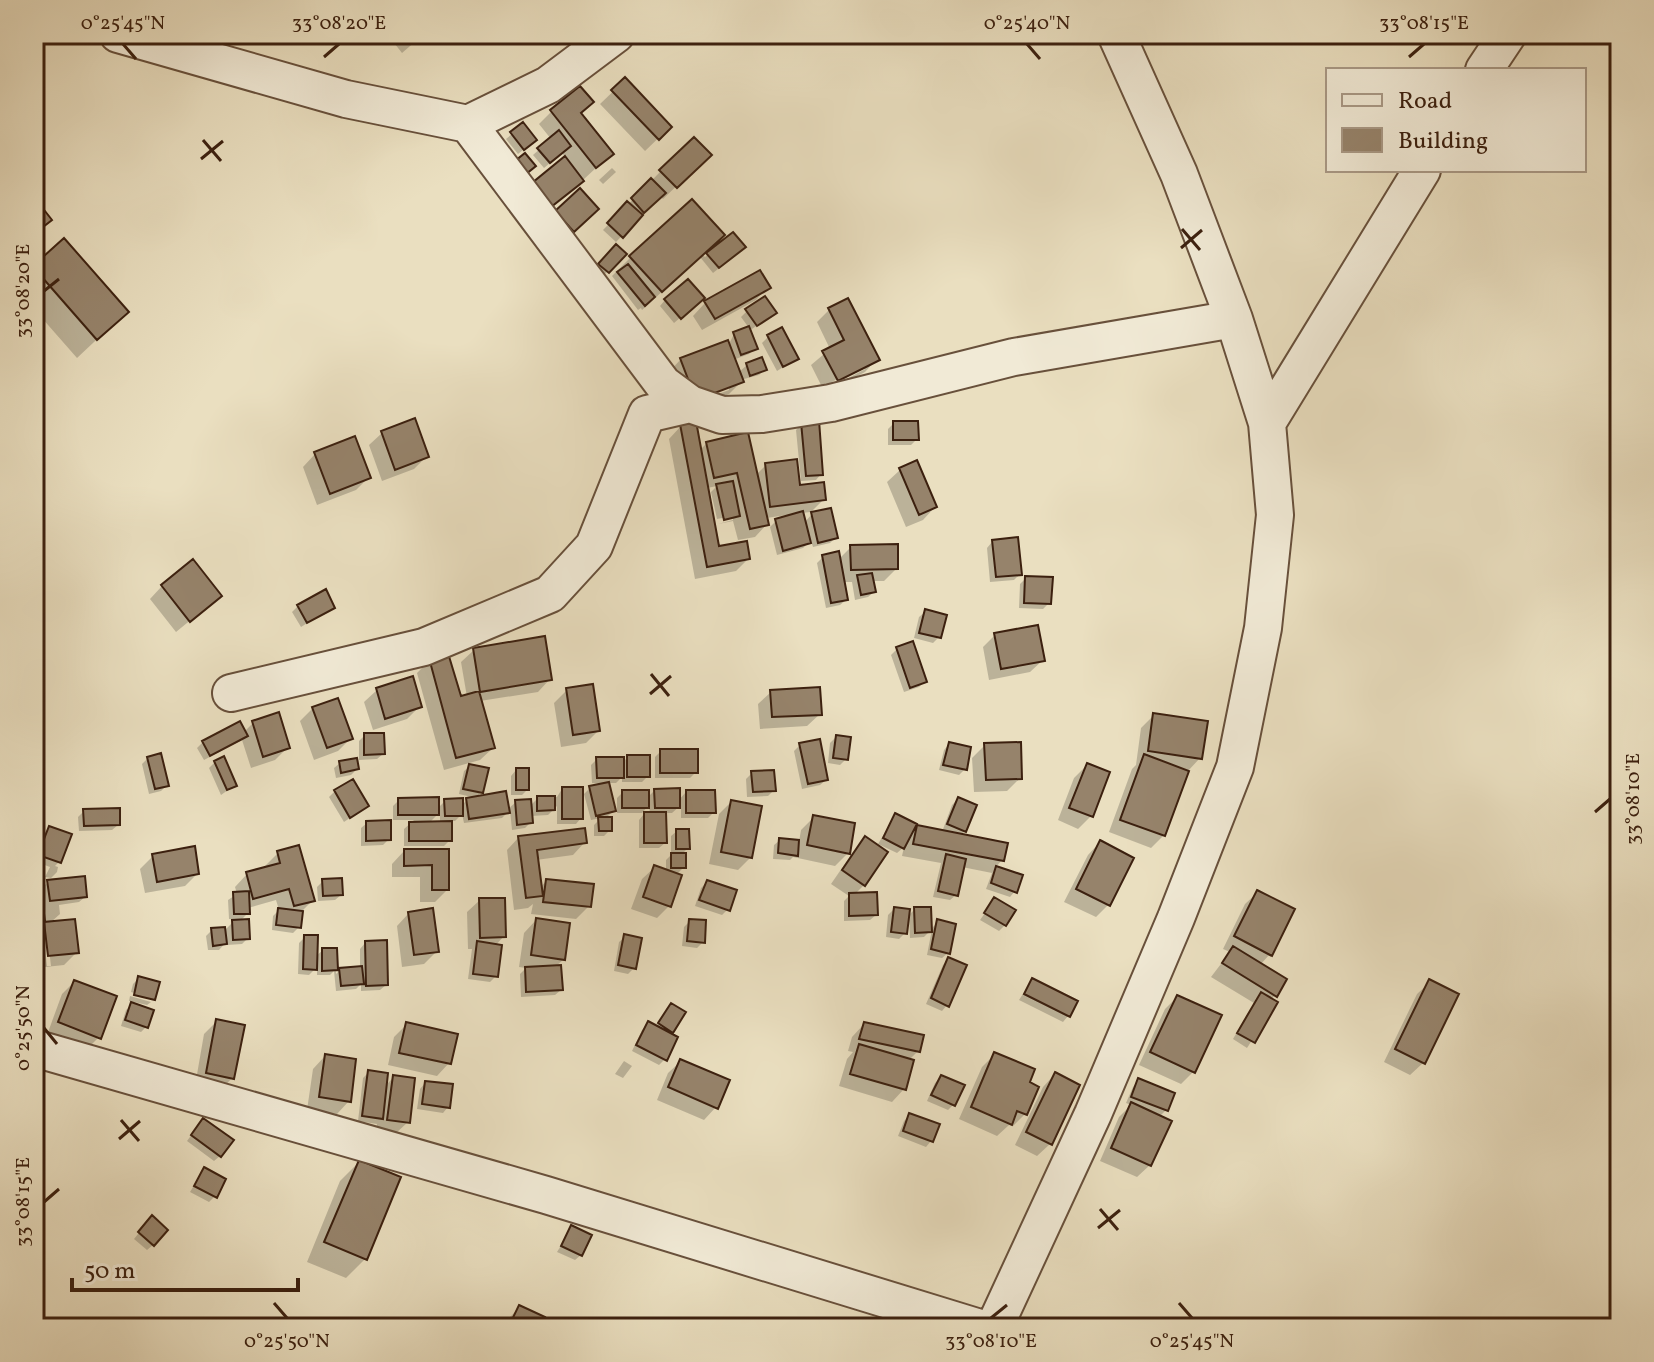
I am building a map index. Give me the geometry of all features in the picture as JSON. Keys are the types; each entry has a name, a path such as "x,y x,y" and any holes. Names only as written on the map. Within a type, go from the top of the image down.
{"street":[{"path":"118,34 346,99 468,124 548,85 616,34"},
{"path":"994,1328 1093,1114 1176,918 1235,767 1263,628 1275,515 1267,423 1234,319 1179,174 1116,34"},
{"path":"1485,68 1508,34"},
{"path":"468,124 663,384 690,404 722,415 762,414 831,403 1014,357 1234,319"},
{"path":"1267,423 1421,172"},
{"path":"231,693 424,647 550,594 594,546 647,414 690,404"},
{"path":"34,1048 546,1195 980,1328"}],"building":[{"path":"625,77 672,127 659,140 611,90"},
{"path":"580,86 594,102 581,113 614,154 596,168 550,110"},
{"path":"523,122 537,140 524,150 510,132"},
{"path":"559,130 571,146 550,163 537,148"},
{"path":"694,137 712,155 677,188 659,170"},
{"path":"525,153 536,166 526,174 515,161"},
{"path":"565,156 584,181 551,207 532,183"},
{"path":"651,178 666,193 644,213 631,198"},
{"path":"580,188 599,209 574,232 555,211"},
{"path":"34,197 52,220 34,234"},
{"path":"692,199 725,235 662,292 629,256"},
{"path":"627,201 643,215 623,238 607,223"},
{"path":"733,232 746,247 719,268 706,253"},
{"path":"64,238 129,312 97,340 34,268"},
{"path":"616,244 627,254 609,273 598,264"},
{"path":"628,264 655,297 645,306 617,272"},
{"path":"760,270 771,288 715,319 704,301"},
{"path":"688,279 705,298 681,319 664,299"},
{"path":"765,296 777,313 757,326 745,309"},
{"path":"848,298 880,360 838,381 822,351 844,340 828,308"},
{"path":"749,326 758,349 741,355 733,332"},
{"path":"782,327 799,359 783,367 767,335"},
{"path":"728,340 744,382 696,400 680,358"},
{"path":"762,357 767,370 750,376 746,363"},
{"path":"415,418 429,457 395,470 381,431"},
{"path":"819,420 823,475 806,476 801,422"},
{"path":"696,421 719,546 747,541 750,559 707,567 680,424"},
{"path":"893,421 918,421 919,440 893,440"},
{"path":"748,432 769,525 750,529 737,473 714,478 706,442"},
{"path":"355,436 371,478 330,494 314,452"},
{"path":"797,459 800,485 824,482 826,500 770,507 765,463"},
{"path":"917,460 937,507 919,515 899,468"},
{"path":"733,481 740,516 724,520 716,484"},
{"path":"831,508 838,538 818,543 811,512"},
{"path":"803,511 811,543 783,551 775,519"},
{"path":"1018,537 1022,575 996,577 992,540"},
{"path":"898,544 898,569 851,570 850,545"},
{"path":"839,551 848,600 831,603 822,555"},
{"path":"193,559 222,596 190,622 161,585"},
{"path":"872,573 876,592 861,595 857,575"},
{"path":"1025,576 1053,577 1051,604 1024,603"},
{"path":"326,589 335,608 307,623 297,605"},
{"path":"925,609 947,615 941,638 919,633"},
{"path":"1038,625 1045,661 1001,669 994,633"},
{"path":"545,636 552,680 480,692 473,648"},
{"path":"913,641 927,682 910,688 896,647"},
{"path":"448,653 461,696 479,691 495,748 456,758 429,658"},
{"path":"413,676 422,707 385,719 376,688"},
{"path":"593,684 600,731 573,735 566,688"},
{"path":"820,687 822,715 772,717 770,690"},
{"path":"338,698 353,739 327,748 312,707"},
{"path":"279,712 290,748 263,757 252,721"},
{"path":"1153,713 1208,721 1202,759 1148,751"},
{"path":"240,721 248,736 210,756 202,741"},
{"path":"364,733 384,733 385,754 364,755"},
{"path":"836,735 851,737 848,760 833,758"},
{"path":"820,739 828,780 808,784 799,743"},
{"path":"949,742 971,747 967,770 943,765"},
{"path":"1021,742 1022,779 986,780 984,743"},
{"path":"660,749 698,749 698,773 660,773"},
{"path":"161,753 169,786 155,789 147,757"},
{"path":"1144,754 1189,771 1165,836 1120,820"},
{"path":"627,755 650,755 650,777 627,777"},
{"path":"224,756 237,786 227,790 214,761"},
{"path":"596,757 624,757 624,778 597,778"},
{"path":"357,758 359,769 341,773 339,761"},
{"path":"1087,763 1110,772 1093,817 1069,808"},
{"path":"469,764 489,768 483,793 463,789"},
{"path":"516,768 529,768 529,790 516,790"},
{"path":"774,770 776,791 753,792 751,771"},
{"path":"353,779 369,806 350,818 334,790"},
{"path":"609,782 616,811 596,816 589,786"},
{"path":"562,787 583,787 583,819 562,819"},
{"path":"680,788 680,808 655,808 654,789"},
{"path":"622,790 649,790 649,808 622,808"},
{"path":"686,790 715,790 716,813 686,813"},
{"path":"506,791 510,813 469,819 466,798"},
{"path":"537,796 555,796 555,810 537,811"},
{"path":"439,797 439,815 398,815 398,798"},
{"path":"958,797 977,805 966,832 947,824"},
{"path":"463,798 463,816 445,816 444,799"},
{"path":"531,799 533,823 517,825 515,800"},
{"path":"731,800 762,806 752,858 721,852"},
{"path":"120,808 120,825 84,826 83,809"},
{"path":"644,812 666,812 667,843 644,843"},
{"path":"895,813 917,824 904,849 883,838"},
{"path":"813,815 855,823 850,854 807,845"},
{"path":"598,817 612,817 612,831 599,831"},
{"path":"391,820 391,840 366,841 366,821"},
{"path":"452,821 452,841 409,841 409,822"},
{"path":"917,825 1008,843 1004,861 913,844"},
{"path":"49,826 72,834 61,863 38,855"},
{"path":"585,828 587,843 537,850 543,896 526,898 518,836"},
{"path":"676,829 689,829 690,849 676,849"},
{"path":"865,836 888,852 865,886 842,870"},
{"path":"779,838 799,840 798,856 778,853"},
{"path":"1100,840 1134,858 1110,906 1076,889"},
{"path":"299,845 315,901 294,906 289,889 253,899 246,872 280,863 277,851"},
{"path":"195,846 199,874 157,882 152,854"},
{"path":"404,849 449,849 449,890 432,890 432,865 404,866"},
{"path":"671,853 686,853 686,868 671,868"},
{"path":"946,854 966,859 958,896 938,891"},
{"path":"654,865 682,875 671,907 643,897"},
{"path":"996,866 1023,875 1017,893 991,883"},
{"path":"34,869 38,869 45,921 34,922"},
{"path":"85,876 87,897 50,901 47,880"},
{"path":"342,878 343,895 323,896 322,879"},
{"path":"546,879 594,884 591,907 543,902"},
{"path":"707,880 737,890 730,911 699,900"},
{"path":"1257,890 1295,909 1272,956 1234,936"},
{"path":"249,891 250,914 234,914 233,892"},
{"path":"877,892 878,915 849,916 849,893"},
{"path":"994,897 1016,910 1006,926 984,913"},
{"path":"479,898 505,898 506,937 480,938"},
{"path":"894,907 910,909 907,934 891,932"},
{"path":"914,907 931,907 932,932 915,933"},
{"path":"278,908 303,911 301,928 276,925"},
{"path":"433,908 439,952 414,955 408,912"},
{"path":"536,918 570,923 565,960 531,955"},
{"path":"75,919 79,953 48,956 44,922"},
{"path":"249,919 250,939 233,940 232,920"},
{"path":"689,919 706,920 705,943 687,941"},
{"path":"937,919 956,924 950,954 931,949"},
{"path":"225,927 227,944 213,946 211,928"},
{"path":"624,934 642,938 636,969 618,965"},
{"path":"304,935 318,935 317,970 303,969"},
{"path":"387,940 388,985 366,986 365,941"},
{"path":"477,941 502,945 498,977 473,974"},
{"path":"1233,946 1287,979 1277,997 1222,963"},
{"path":"322,948 337,948 338,970 322,971"},
{"path":"948,957 967,965 949,1007 931,998"},
{"path":"561,965 563,990 526,992 525,967"},
{"path":"362,966 364,984 341,986 339,968"},
{"path":"138,976 160,982 155,1000 134,995"},
{"path":"1032,978 1078,1001 1070,1017 1024,994"},
{"path":"1429,979 1459,994 1425,1064 1395,1049"},
{"path":"74,980 117,996 101,1039 58,1022"},
{"path":"1261,992 1278,1002 1255,1043 1237,1033"},
{"path":"1177,995 1222,1015 1195,1073 1150,1052"},
{"path":"131,1002 154,1010 148,1028 125,1020"},
{"path":"671,1003 686,1012 673,1033 658,1023"},
{"path":"216,1019 245,1025 234,1079 206,1073"},
{"path":"648,1021 678,1037 667,1061 636,1045"},
{"path":"406,1022 458,1034 451,1064 399,1053"},
{"path":"864,1022 924,1035 920,1052 859,1039"},
{"path":"859,1044 914,1060 906,1090 850,1074"},
{"path":"994,1052 1035,1069 1030,1082 1039,1087 1027,1115 1017,1111 1012,1125 971,1107"},
{"path":"325,1054 356,1059 351,1102 319,1097"},
{"path":"680,1059 730,1080 718,1109 668,1087"},
{"path":"368,1070 388,1073 383,1119 362,1116"},
{"path":"1055,1072 1080,1085 1052,1145 1026,1132"},
{"path":"393,1075 415,1078 410,1123 387,1120"},
{"path":"941,1075 965,1085 955,1106 931,1095"},
{"path":"1138,1078 1175,1093 1168,1111 1131,1097"},
{"path":"425,1081 453,1084 450,1108 422,1104"},
{"path":"1131,1102 1172,1121 1151,1166 1111,1148"},
{"path":"909,1113 940,1124 933,1142 903,1131"},
{"path":"203,1118 234,1140 221,1157 191,1135"},
{"path":"359,1160 401,1177 367,1260 324,1242"},
{"path":"204,1167 226,1179 217,1198 194,1186"},
{"path":"152,1215 168,1230 154,1246 138,1232"},
{"path":"571,1225 592,1235 582,1256 561,1246"},
{"path":"519,1305 545,1317 539,1328 508,1328"}]}
